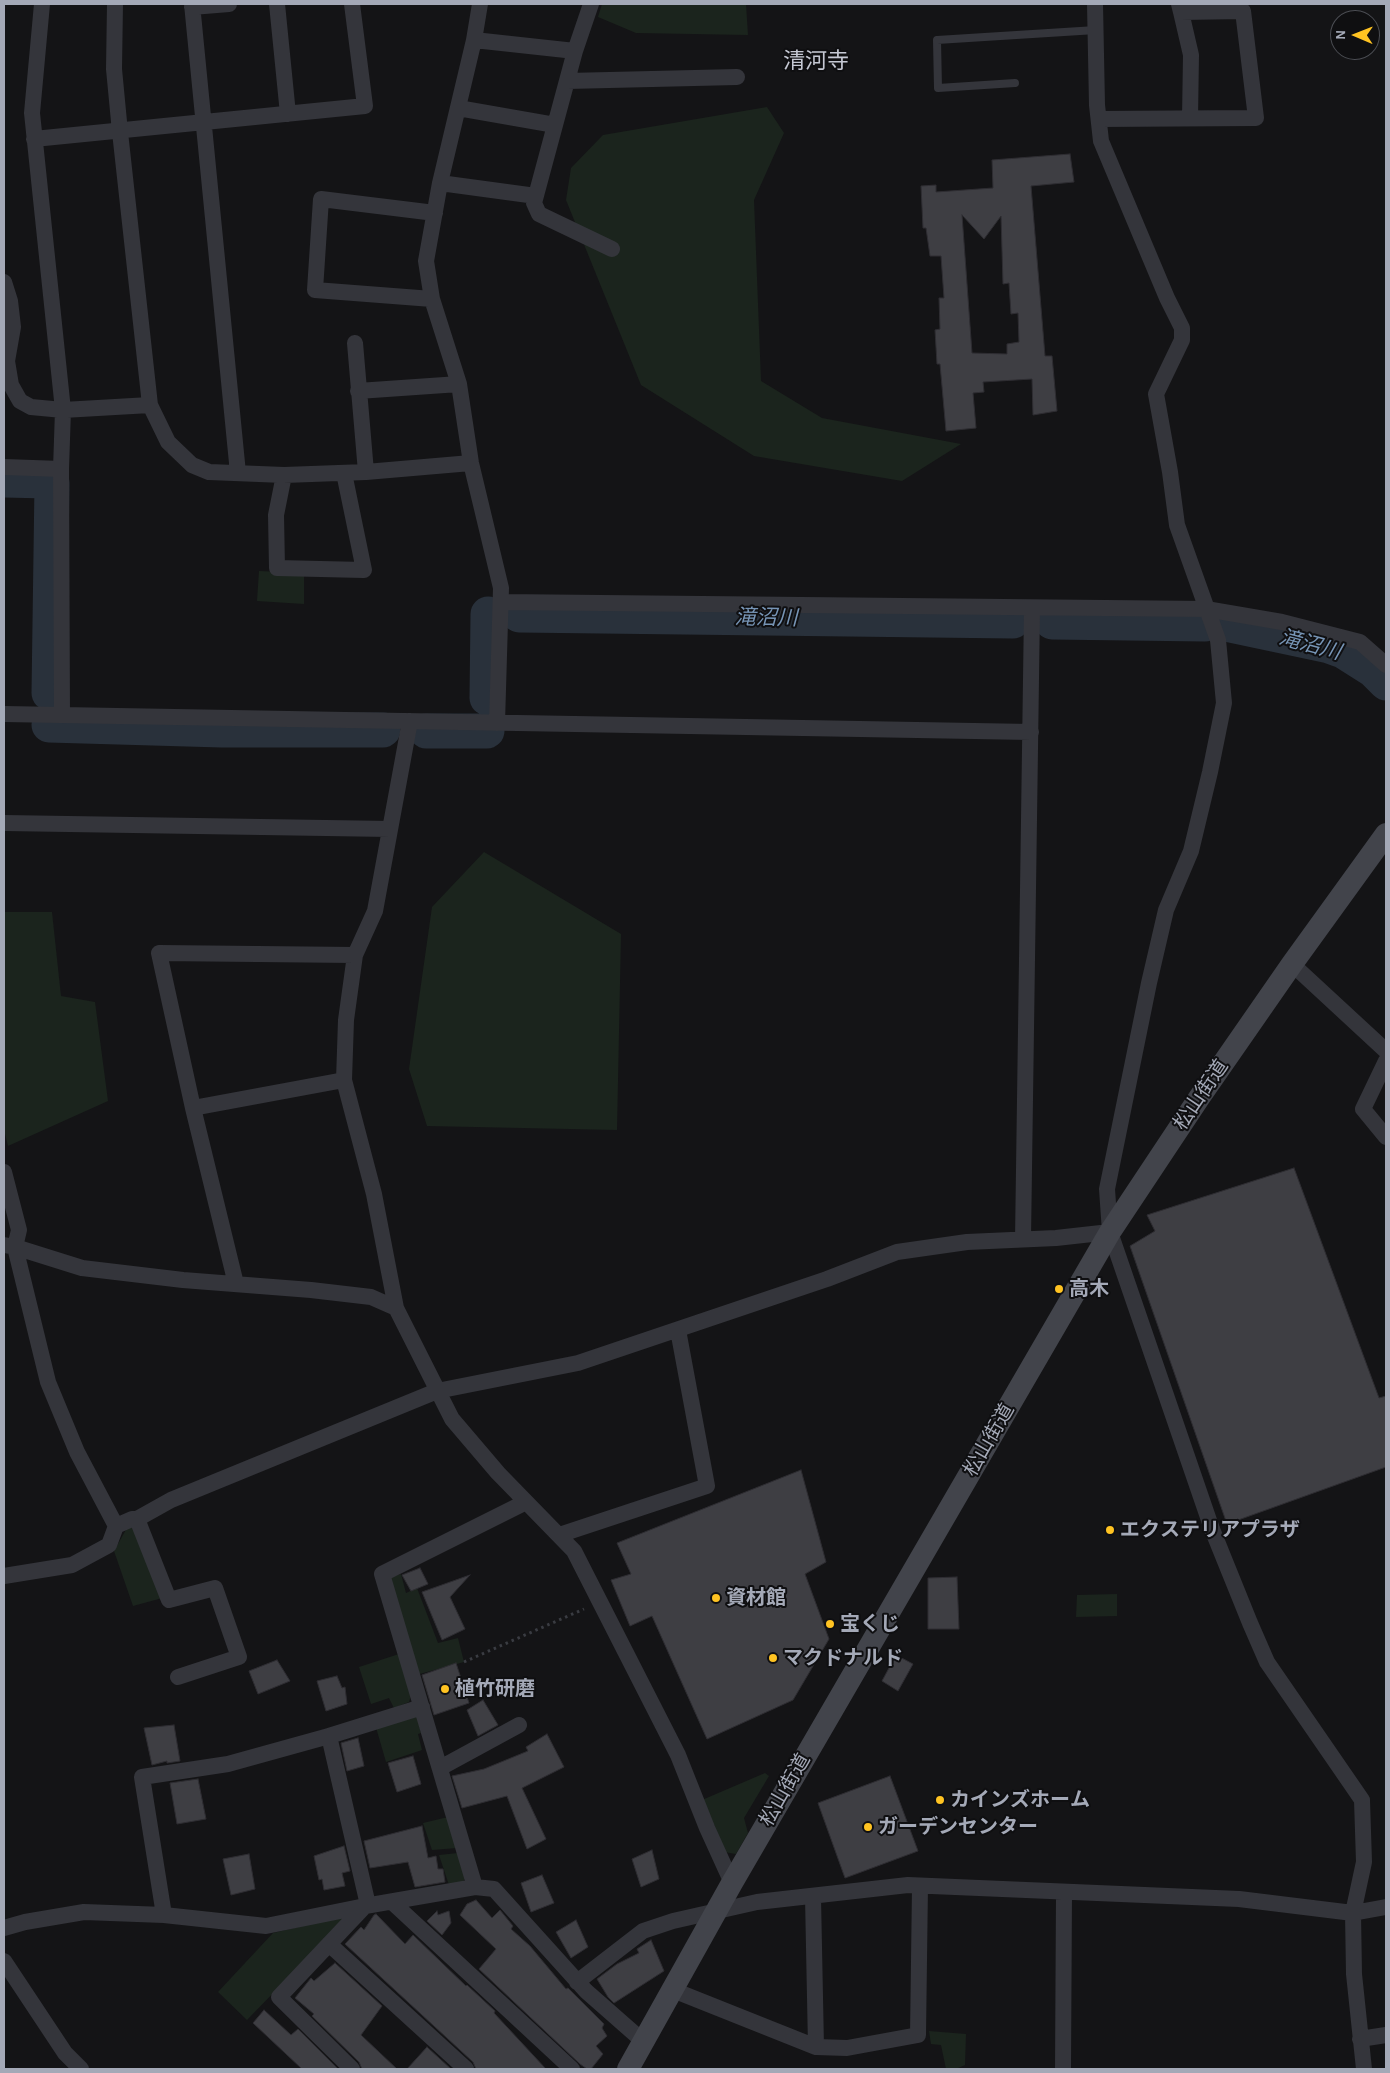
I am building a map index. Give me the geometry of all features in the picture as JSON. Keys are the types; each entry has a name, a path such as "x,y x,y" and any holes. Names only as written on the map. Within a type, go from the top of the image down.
{"main road":[{"name":"松山街道","path":"628,2069 732,1883 1110,1232 1198,1098 1386,834"}],"street":[{"path":"42,4 32,113 63,410 61,469 62,715"},
{"path":"115,4 114,69 150,405 168,442 192,465 209,472 284,475 344,473 471,463"},
{"path":"229,4 192,5 238,473"},
{"path":"277,4 288,114"},
{"path":"34,139 120,132 365,106 352,4"},
{"path":"480,4 474,40 440,183 426,261 432,299 459,384 471,463 501,588 497,722"},
{"path":"591,4 575,51 534,203 539,214 612,249"},
{"path":"1095,4 1101,141 1167,298 1182,328 1182,340 1156,394 1177,525 1218,640 1224,703 1191,851 1166,910 1149,983 1106,1190 1110,1232 1212,1529 1267,1662 1362,1800 1364,1862 1353,1912 1354,1974 1364,2069"},
{"path":"1099,119 1256,118 1243,10 1180,8 1191,56 1190,118"},
{"path":"474,40 575,51"},
{"path":"567,81 737,76"},
{"path":"458,108 555,125"},
{"path":"440,183 536,196"},
{"path":"432,299 315,290 321,200 434,213"},
{"path":"4,282 13,327 7,361 11,385 20,401 31,407 63,410 150,405"},
{"path":"355,343 366,472"},
{"path":"358,391 459,384"},
{"path":"4,467 61,469"},
{"path":"284,475 276,515 276,568 364,570 344,473"},
{"path":"501,602 1032,609 1206,609 1282,622 1360,642 1386,665"},
{"path":"1023,1239 1032,732 1032,609"},
{"path":"4,714 1032,732"},
{"path":"410,721 375,911 355,955 346,1020 344,1080 374,1194 396,1308 452,1419 498,1473 574,1551 678,1754 707,1828 732,1883"},
{"path":"4,823 390,829"},
{"path":"236,1284 193,1108 159,953 355,955"},
{"path":"1292,964 1386,1051"},
{"path":"1386,1061 1363,1109 1386,1137"},
{"path":"193,1108 344,1080"},
{"path":"4,1172 19,1230 10,1246 48,1382 77,1452 116,1526"},
{"path":"4,1576 72,1565 109,1545 116,1526 132,1519 137,1519 171,1500 437,1391 578,1363 827,1279 897,1252 967,1242 1110,1232"},
{"path":"10,1246 82,1268 183,1280 311,1290 371,1297 396,1308"},
{"path":"559,1535 707,1486 678,1330"},
{"path":"475,1887 382,1574 526,1502"},
{"path":"137,1519 169,1600 215,1588 239,1656 178,1678"},
{"path":"164,1915 142,1777 228,1764 329,1736 422,1707"},
{"path":"440,1768 519,1725"},
{"path":"329,1736 367,1906"},
{"path":"577,1982 643,1931 673,1921 757,1902 908,1885 1239,1899 1353,1912 1386,1907"},
{"path":"673,1990 816,2047 847,2048 918,2035 920,1886"},
{"path":"4,1928 25,1922 84,1912 164,1915 266,1926 475,1887 494,1889 577,1982 644,2042"},
{"path":"1063,2069 1064,1893"},
{"path":"812,1897 816,2047"},
{"path":"392,1902 572,2069"},
{"path":"352,2069 279,1997 367,1906"},
{"path":"329,1944 466,2069"},
{"path":"4,1961 65,2053 81,2069"},
{"path":"1360,2039 1386,2035"}],"lane":[{"path":"1015,83 938,88 937,40 1096,30"}],"path":[{"path":"464,1662 601,1602"}],"shaded area":[{"path":"602,4 746,4 748,35 636,33 598,17"},
{"path":"767,107 784,133 754,200 761,381 822,418 961,444 902,481 754,456 641,385 566,200 571,168 603,135"},
{"path":"259,571 304,573 304,604 257,601"},
{"path":"484,852 621,934 617,1130 427,1126 409,1069 432,907"},
{"path":"4,912 52,912 61,996 95,1002 108,1101 8,1146 4,1130"},
{"path":"132,1519 166,1597 133,1606 114,1551"},
{"path":"401,1574 406,1593 417,1588 438,1643 458,1638 464,1662 412,1676 384,1579"},
{"path":"1117,1594 1117,1616 1076,1617 1077,1595"},
{"path":"399,1654 412,1692 409,1702 394,1708 389,1698 371,1704 359,1667"},
{"path":"417,1714 421,1733 418,1734 422,1750 386,1762 375,1724"},
{"path":"765,1773 769,1776 744,1818 748,1833 736,1854 724,1852 702,1800"},
{"path":"448,1817 457,1848 432,1850 423,1823"},
{"path":"458,1853 466,1877 462,1883 449,1885 439,1855"},
{"path":"349,1915 247,2020 218,1992 273,1933"},
{"path":"929,2031 966,2034 965,2065 956,2069 946,2069 941,2045 931,2044"}],"building":[{"path":"1070,154 1074,182 1031,186 1045,356 1052,356 1057,411 1033,415 1032,379 983,382 984,392 973,393 976,428 946,431 940,364 937,364 935,330 940,329 939,298 944,298 941,256 930,256 926,228 923,228 921,186 936,185 936,192 993,188 992,160","holes":["962,215 984,239 1001,216 1003,284 1009,283 1011,314 1018,313 1019,342 1007,344 1007,354 972,353"]},
{"path":"1294,1168 1379,1398 1386,1396 1386,1467 1227,1524 1130,1246 1155,1231 1147,1215"},
{"name":"資材館","path":"801,1470 826,1562 805,1574 829,1639 793,1700 707,1739 652,1616 630,1626 611,1580 631,1574 617,1543"},
{"path":"420,1568 428,1584 411,1591 402,1575"},
{"path":"470,1575 450,1597 465,1629 442,1640 422,1592"},
{"path":"957,1577 959,1629 928,1629 928,1578"},
{"path":"896,1655 913,1664 898,1691 882,1681"},
{"path":"277,1660 290,1681 258,1694 249,1671"},
{"name":"植竹研磨","path":"456,1663 469,1703 434,1715 422,1675"},
{"path":"337,1676 342,1688 345,1687 347,1704 326,1711 317,1681"},
{"path":"483,1700 498,1725 478,1736 467,1710"},
{"path":"174,1725 180,1761 167,1763 167,1761 152,1765 144,1728"},
{"path":"547,1734 564,1767 522,1788 546,1839 527,1849 507,1796 462,1808 452,1776 484,1769 528,1751 526,1747"},
{"path":"358,1738 364,1766 347,1771 341,1743"},
{"path":"413,1756 421,1784 397,1792 388,1763"},
{"name":"ガーデンセンター","path":"890,1776 918,1851 845,1878 818,1803"},
{"path":"198,1779 206,1819 177,1824 170,1783"},
{"path":"422,1826 428,1858 436,1856 438,1869 443,1869 445,1882 415,1887 408,1862 370,1868 364,1841"},
{"path":"344,1846 350,1871 342,1873 345,1886 324,1890 322,1879 319,1880 314,1856"},
{"path":"652,1850 659,1879 641,1887 632,1859"},
{"path":"249,1854 255,1889 231,1895 223,1859"},
{"path":"542,1875 554,1903 531,1912 521,1883"},
{"path":"476,1900 492,1918 500,1910 513,1926 511,1929 530,1946 566,1989 568,1988 604,2024 602,2028 607,2036 596,2046 603,2054 591,2069 587,2069 580,2064 479,1969 496,1949 460,1915 467,1904"},
{"path":"437,1911 438,1915 449,1911 451,1923 442,1935 427,1921"},
{"path":"376,1914 405,1944 413,1935 495,2011 494,2013 546,2069 476,2069 473,2062 345,1944 361,1927 364,1930"},
{"path":"576,1920 588,1947 571,1958 556,1932"},
{"path":"651,1940 664,1971 614,2003 597,1979 617,1964 639,1953 637,1949"},
{"path":"335,1963 382,2006 361,2035 397,2069 362,2069 359,2062 312,2016 314,2014 295,1998 311,1978 314,1981"},
{"path":"264,2010 291,2035 298,2029 338,2069 302,2069 253,2023"},
{"path":"427,2047 451,2069 407,2069"}],"waterway":[{"path":"4,480 48,481 52,483 49,693"},
{"path":"487,698 488,614"},
{"name":"滝沼川","path":"519,615 1013,621"},
{"name":"滝沼川","path":"1052,622 1205,624"},
{"name":"滝沼川","path":"1225,624 1329,646 1343,651 1373,670 1386,683"},
{"path":"49,725 222,730 383,730"},
{"path":"426,731 487,731"}],"place":[{"name":"高木","path":"1059,1289"},
{"name":"エクステリアプラザ","path":"1110,1530"},
{"name":"資材館","path":"716,1598"},
{"name":"宝くじ","path":"830,1624"},
{"name":"マクドナルド","path":"773,1658"},
{"name":"植竹研磨","path":"445,1689"},
{"name":"カインズホーム","path":"940,1800"},
{"name":"ガーデンセンター","path":"868,1827"}],"district":[{"name":"清河寺","path":"816,61"}]}
